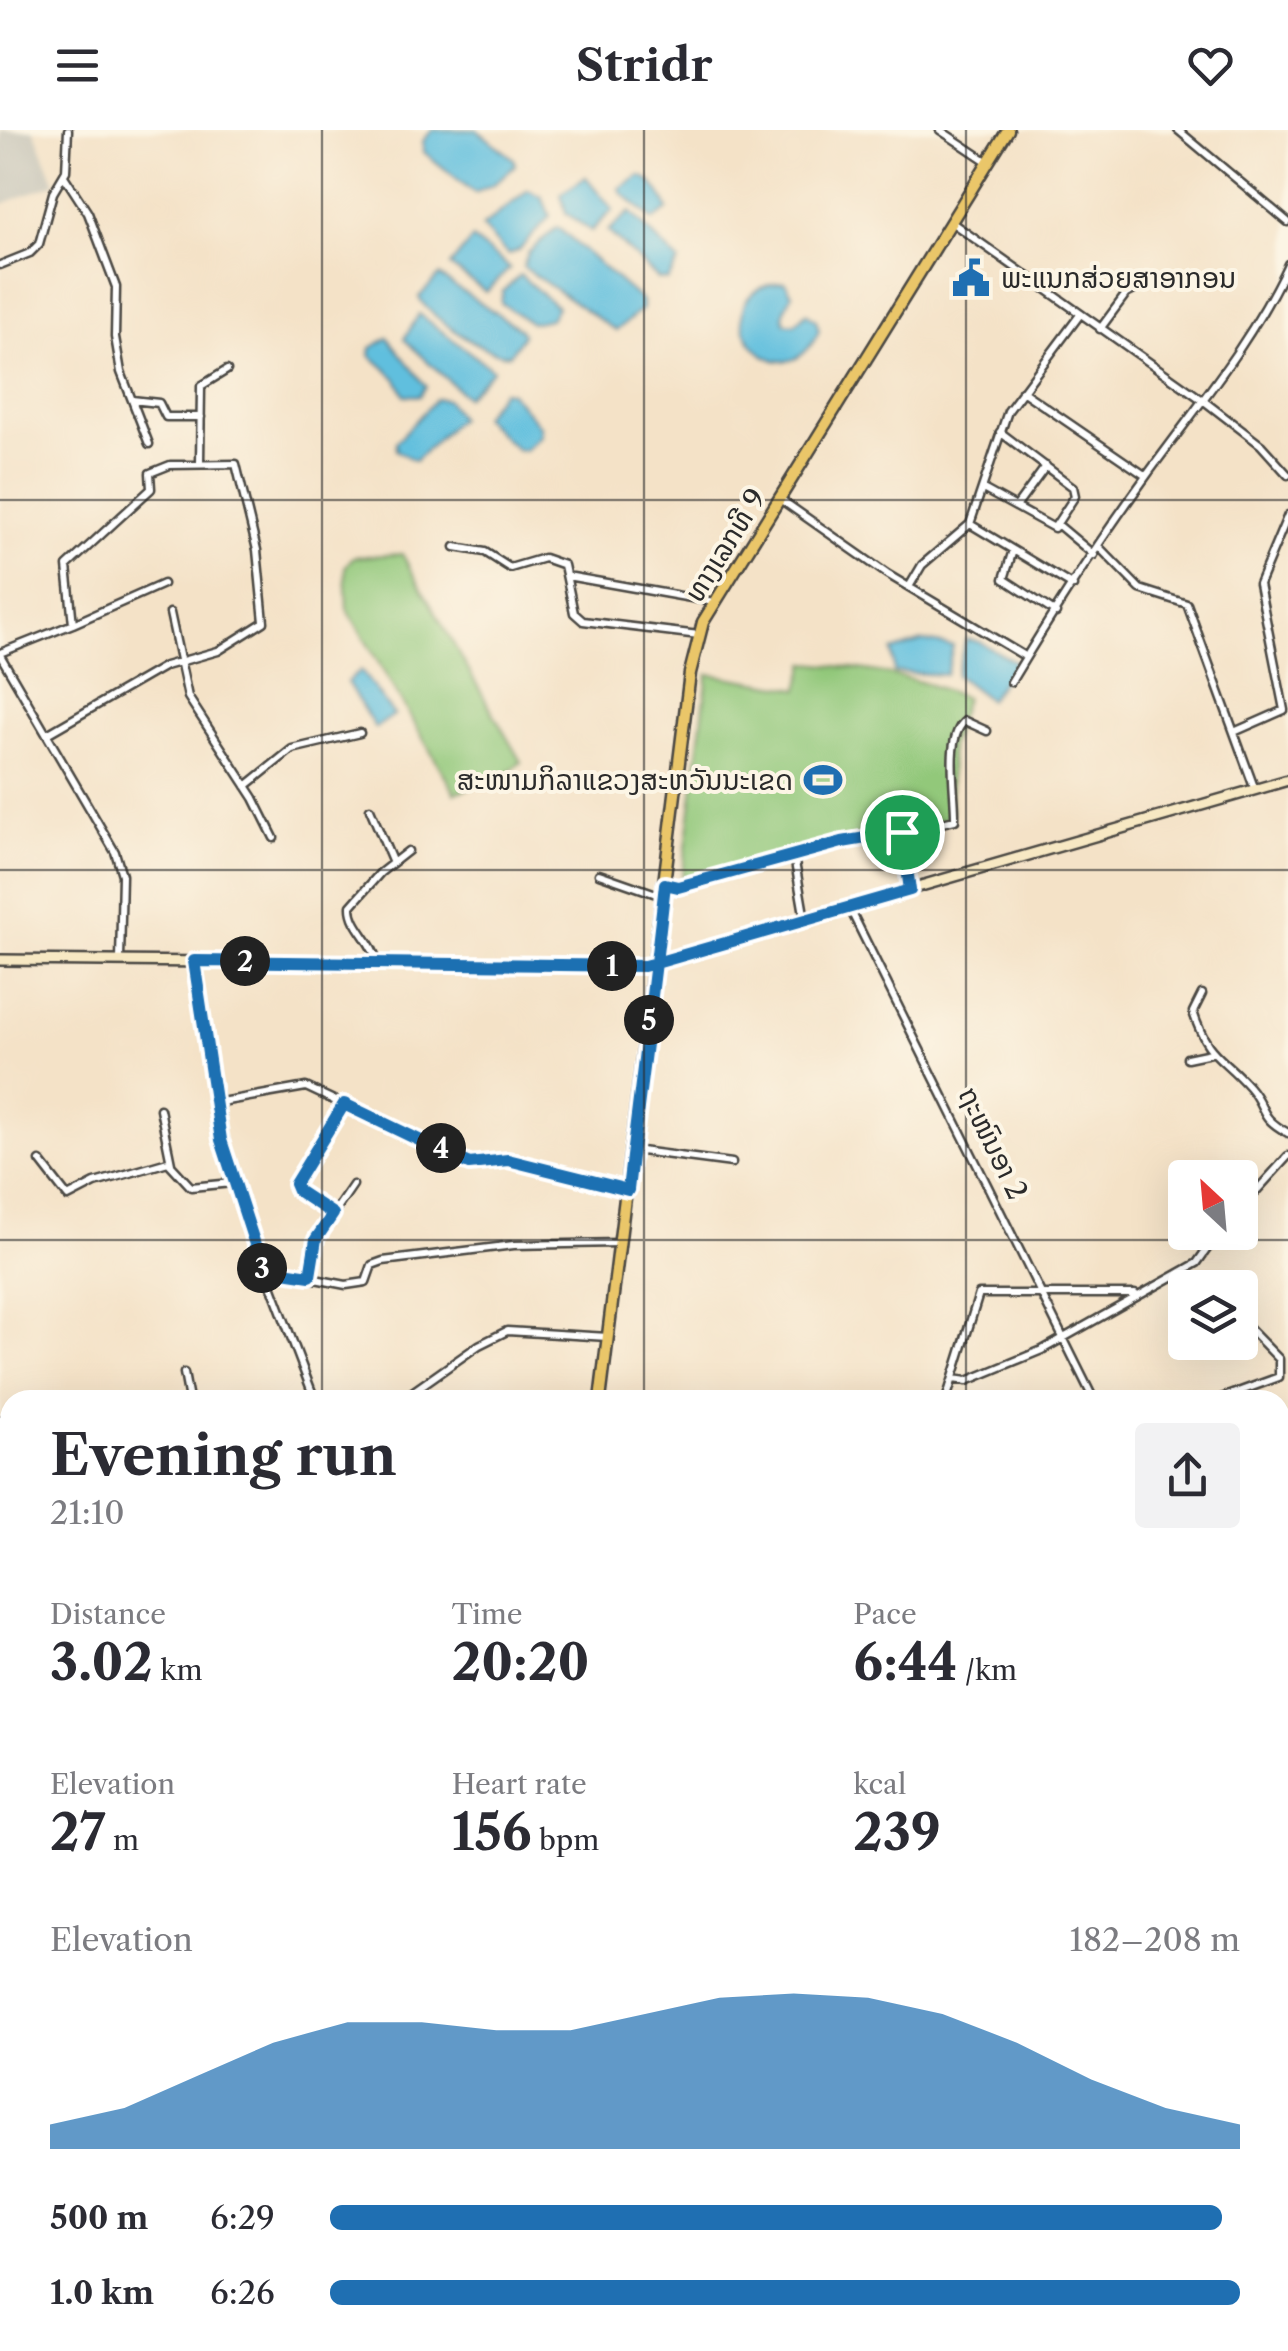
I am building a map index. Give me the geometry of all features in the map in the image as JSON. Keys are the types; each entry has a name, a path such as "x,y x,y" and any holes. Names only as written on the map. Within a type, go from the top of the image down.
{"main road":[{"name":"ທາງເລກທີ 9","path":"601,1390 690,673 699,636 716,602 1008,130"}],"street":[{"path":"0,265 36,248 53,193 64,176 68,130"},
{"path":"940,130 988,162"},
{"path":"1178,130 1288,222"},
{"path":"64,176 88,213 116,287 115,337 131,400 149,444"},
{"path":"952,222 1204,401 1261,446 1288,475"},
{"path":"1012,682 1146,476 1204,401 1270,304 1288,264"},
{"path":"1100,329 1126,294 1150,282"},
{"path":"909,587 922,565 970,524 1000,432 1022,391 1080,316"},
{"path":"200,463 201,386 227,370"},
{"path":"1022,391 1146,476"},
{"path":"131,400 159,403 166,418 201,416"},
{"path":"983,488 1054,528 1075,496 1073,487 1000,432"},
{"path":"47,734 178,661 218,651 265,618 257,550 241,498 238,468 231,463 200,463 170,465 150,473 151,489 70,560 66,571 73,624"},
{"path":"1016,507 1046,466"},
{"path":"780,499 909,587 1026,657"},
{"path":"1234,732 1284,710 1258,584 1288,516"},
{"path":"970,524 1073,586"},
{"path":"1057,524 1140,589 1186,604 1255,790"},
{"path":"455,546 485,552 512,568 547,558 564,565 578,619 699,636"},
{"path":"1014,550 1004,580 1056,613"},
{"path":"567,576 716,602"},
{"path":"120,960 122,875 115,852 1,659 163,584"},
{"path":"170,613 188,697 246,786 274,838"},
{"path":"598,874 664,890 842,842 956,820 954,746 959,726 965,720 987,731"},
{"path":"246,786 292,750 360,733"},
{"path":"0,960 656,963 1288,780"},
{"path":"370,809 392,862"},
{"path":"902,832 910,890"},
{"path":"377,962 349,912 354,898 408,851"},
{"path":"795,862 805,920"},
{"name":"ຖະໜົນອາ 2","path":"849,907 1089,1390"},
{"path":"194,961 215,1103 232,1182 310,1390"},
{"path":"1202,994 1193,1012 1211,1053 1250,1088 1269,1124 1288,1134"},
{"path":"1187,1058 1211,1053"},
{"path":"215,1103 300,1086 469,1164 508,1160 628,1190"},
{"path":"333,1214 298,1191 295,1184 344,1104"},
{"path":"160,1109 170,1163 191,1187 232,1182"},
{"path":"632,1150 732,1163"},
{"path":"1258,1189 1288,1156"},
{"path":"40,1161 68,1197 95,1182 170,1163"},
{"path":"310,1276 316,1239 352,1185"},
{"path":"263,1269 355,1284 366,1282 372,1265 384,1262 514,1245 621,1243"},
{"path":"952,1379 967,1381 1016,1363 1197,1264 1207,1250"},
{"path":"949,1390 980,1294 1137,1294"},
{"path":"415,1390 475,1348 507,1331 608,1338"},
{"path":"1249,1390 1275,1382 1279,1377 1280,1359 1258,1337"},
{"path":"184,1373 187,1390"}],"shaded area":[{"path":"0,130 34,130 55,183 0,205"}],"green space":[{"path":"402,554 521,762 505,776 455,793 347,609 345,567 353,557"},
{"name":"ສະໜາມກິລາແຂວງສະຫວັນນະເຂດ","path":"806,663 887,674 965,698 950,746 951,814 947,819 838,840 699,880 682,879 708,674 799,689"}],"water":[{"path":"432,130 477,130 514,159 515,165 494,184 475,193 424,152 423,141"},
{"path":"640,176 654,185 668,210 653,220 621,192 620,188"},
{"path":"586,177 613,210 591,231 566,213 561,194"},
{"path":"528,190 542,197 550,216 519,250 508,255 482,227"},
{"path":"630,212 679,262 668,280 658,279 608,231"},
{"path":"557,227 642,301 642,309 616,331 523,267 528,253"},
{"path":"472,239 510,268 486,292 450,266"},
{"path":"520,275 557,307 550,319 531,323 501,303 503,291"},
{"path":"439,276 520,329 523,335 510,354 475,343 424,305 419,297"},
{"path":"785,282 792,294 783,315 785,323 795,324 806,313 816,320 819,331 802,354 783,361 765,356 751,342 743,324 744,305 757,290"},
{"path":"419,314 493,370 466,397 404,339"},
{"path":"388,338 426,386 420,396 405,395 396,378 370,355 371,348"},
{"path":"502,391 510,392 540,426 541,435 525,450 517,450 482,417"},
{"path":"436,399 447,400 459,418 415,461 396,450 396,442"},
{"path":"966,639 1016,662 989,700 956,675"},
{"path":"923,641 953,646 946,675 894,672 892,651"},
{"path":"361,671 394,715 375,728 347,682"}],"place":[{"name":"ພະແນກສ່ວຍສາອາກອນ","path":"971,278"},
{"name":"ສະໜາມກິລາແຂວງສະຫວັນນະເຂດ","path":"823,780"}],"route":[{"path":"902,832 842,842 678,887 665,884 658,937 656,963 628,1190 508,1160 469,1164 427,1140 344,1104 295,1184 298,1191 333,1214 316,1239 310,1276 263,1269 221,1140 194,961 644,966 656,963 910,890 902,832"}]}
